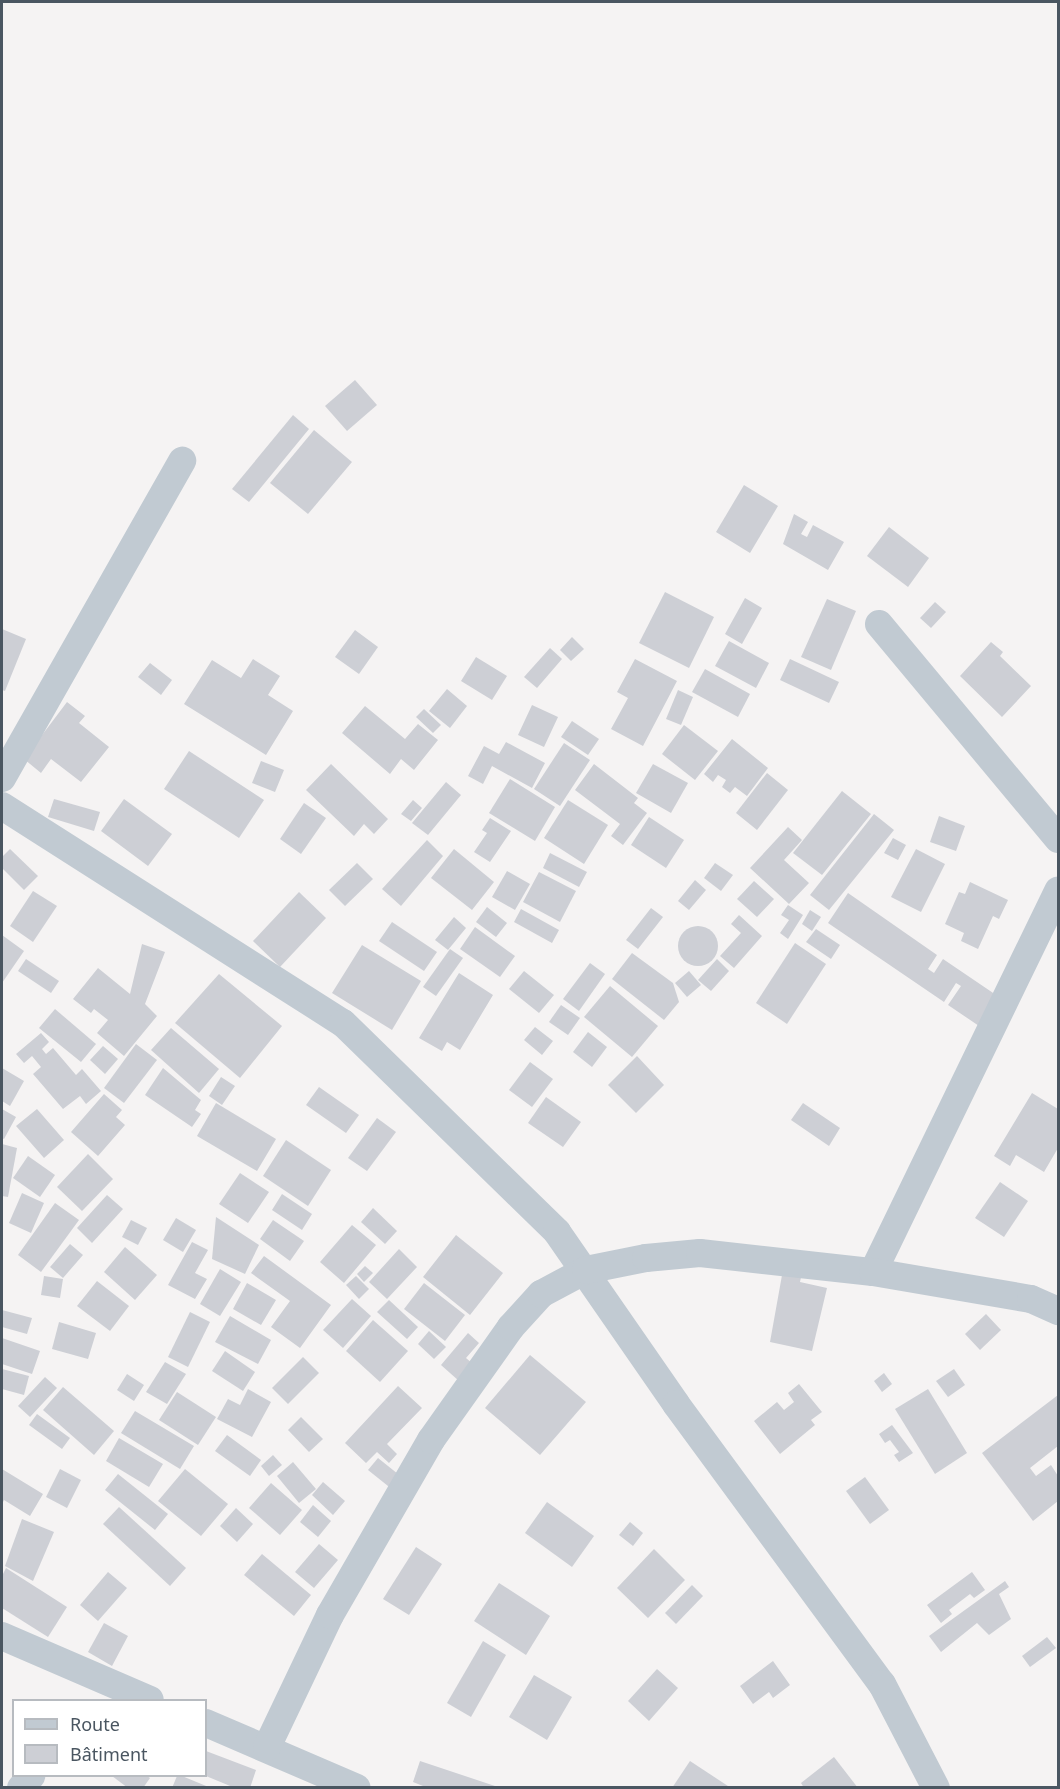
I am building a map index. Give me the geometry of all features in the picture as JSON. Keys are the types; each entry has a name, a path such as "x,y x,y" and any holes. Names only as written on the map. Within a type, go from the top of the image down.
{"street":[{"path":"2,778 182,461"},
{"path":"879,624 1059,839"},
{"path":"2,806 344,1023 557,1232 586,1270 676,1404 882,1684 936,1788"},
{"path":"873,1272 1059,891"},
{"path":"267,1747 330,1615 431,1440 504,1336 541,1294 586,1270 646,1257 700,1253 873,1272 1031,1299 1059,1311"},
{"path":"2,1636 104,1693 138,1699"},
{"path":"207,1723 267,1747 357,1788"}],"building":[{"path":"355,380 377,405 347,431 325,406"},
{"path":"293,415 309,429 249,502 232,489"},
{"path":"314,430 352,462 308,514 270,483"},
{"path":"744,485 778,506 750,553 716,532"},
{"path":"794,514 808,522 801,534 807,537 813,525 844,542 828,570 783,544"},
{"path":"889,527 929,558 908,587 867,556"},
{"path":"665,592 714,617 689,668 639,643"},
{"path":"745,598 762,608 742,644 725,634"},
{"path":"827,599 856,611 831,670 801,657"},
{"path":"935,602 946,612 931,628 920,618"},
{"path":"2,629 26,639 5,691 2,690"},
{"path":"355,630 378,647 359,674 335,657"},
{"path":"572,637 584,649 571,661 560,650"},
{"path":"729,641 769,663 756,688 715,666"},
{"path":"991,642 1003,652 1000,656 1031,686 1002,717 960,676"},
{"path":"550,648 562,659 537,688 524,677"},
{"path":"476,657 507,676 492,700 461,681"},
{"path":"253,659 280,676 268,695 293,711 266,755 184,704 212,660 241,678"},
{"path":"635,659 677,681 643,746 611,729 628,698 617,692"},
{"path":"790,659 839,682 829,703 780,680"},
{"path":"150,663 172,680 161,695 138,677"},
{"path":"705,669 750,694 738,717 692,692"},
{"path":"447,689 467,706 450,728 429,711"},
{"path":"678,690 693,697 681,725 666,719"},
{"path":"67,702 85,716 79,723 109,747 81,782 51,759 41,773 24,759"},
{"path":"532,705 558,717 544,747 518,735"},
{"path":"365,706 405,739 418,724 438,740 414,770 401,759 390,774 342,733"},
{"path":"424,709 441,725 433,733 416,717"},
{"path":"572,721 599,739 588,755 561,737"},
{"path":"684,725 718,751 695,780 662,754"},
{"path":"732,739 768,768 747,796 735,787 730,793 722,787 726,780 718,775 713,782 704,774"},
{"path":"506,742 545,763 532,788 492,766 483,784 468,776 484,746 499,754"},
{"path":"564,743 590,760 560,806 534,789"},
{"path":"189,751 264,800 239,838 164,789"},
{"path":"261,761 284,770 275,792 252,783"},
{"path":"331,764 388,819 374,834 364,824 354,836 306,790"},
{"path":"594,764 638,798 634,803 647,813 623,845 611,836 620,824 575,790"},
{"path":"653,764 688,783 671,813 636,793"},
{"path":"767,773 788,790 757,830 736,813"},
{"path":"510,779 555,807 535,841 489,813"},
{"path":"446,782 461,795 428,835 412,823"},
{"path":"842,791 871,814 822,875 793,853"},
{"path":"54,799 100,812 94,831 48,817"},
{"path":"124,799 172,834 148,866 101,831"},
{"path":"413,800 422,808 411,821 401,814"},
{"path":"568,800 608,825 584,864 544,838"},
{"path":"304,803 326,818 301,854 280,839"},
{"path":"874,814 894,830 829,910 810,895"},
{"path":"939,816 965,826 956,851 930,842"},
{"path":"649,817 684,840 666,868 631,845"},
{"path":"490,818 511,831 490,862 474,852 487,833 482,830"},
{"path":"788,827 802,840 784,860 809,883 789,904 750,868"},
{"path":"893,838 906,845 898,860 884,853"},
{"path":"427,840 443,856 401,906 382,889"},
{"path":"10,849 38,876 24,890 2,868 2,857"},
{"path":"454,849 494,882 472,910 431,878"},
{"path":"916,849 945,864 921,912 891,897"},
{"path":"550,853 587,872 579,887 543,868"},
{"path":"357,863 373,879 345,906 329,890"},
{"path":"715,863 733,875 721,891 704,878"},
{"path":"507,871 530,884 515,910 492,897"},
{"path":"539,872 576,891 560,922 523,902"},
{"path":"695,880 706,890 689,910 678,901"},
{"path":"754,881 774,899 757,917 737,899"},
{"path":"970,882 1008,900 999,919 993,916 978,949 961,941 964,933 945,924 959,892 965,894"},
{"path":"33,891 57,906 33,942 10,926"},
{"path":"299,892 326,918 280,967 253,941"},
{"path":"848,893 937,955 928,969 934,973 943,959 1002,999 982,1028 948,1005 961,986 956,983 944,1002 828,923"},
{"path":"788,905 803,915 788,939 780,933 789,920 781,915"},
{"path":"487,907 507,923 496,937 476,922"},
{"path":"651,908 663,917 638,949 626,940"},
{"path":"521,909 559,930 552,943 514,922"},
{"path":"810,910 821,917 812,931 802,924"},
{"path":"739,915 762,936 734,968 720,956 741,933 731,924"},
{"path":"454,917 466,928 448,950 435,940"},
{"path":"392,922 437,952 424,971 379,941"},
{"path":"698,926 706,927 712,932 717,938 717,954 712,960 706,965 698,966 690,965 684,960 679,954 678,946 679,938 684,932 690,927"},
{"path":"475,927 515,956 500,977 460,949"},
{"path":"816,929 840,945 831,959 806,942"},
{"path":"2,935 24,951 2,983"},
{"path":"795,943 826,964 787,1024 756,1003"},
{"path":"142,944 165,952 145,1004 157,1016 124,1056 97,1033 108,1020 94,1009 91,1013 73,999 98,968 130,994"},
{"path":"362,945 421,981 392,1030 332,993"},
{"path":"450,949 463,958 436,996 423,987"},
{"path":"632,953 673,983 679,1002 664,1020 612,979"},
{"path":"26,959 59,981 51,993 18,971"},
{"path":"717,959 729,971 711,991 698,980"},
{"path":"590,963 605,974 579,1011 563,999"},
{"path":"524,971 554,995 539,1013 509,989"},
{"path":"689,971 701,985 687,997 675,983"},
{"path":"459,973 493,995 460,1050 447,1042 442,1051 419,1038"},
{"path":"219,974 282,1026 240,1078 175,1023"},
{"path":"610,986 658,1026 632,1057 584,1017"},
{"path":"561,1005 580,1018 568,1035 549,1022"},
{"path":"55,1009 96,1044 81,1062 39,1028"},
{"path":"535,1027 553,1041 542,1055 524,1040"},
{"path":"171,1028 219,1069 199,1093 151,1050"},
{"path":"588,1032 607,1047 592,1067 573,1052"},
{"path":"41,1033 49,1042 42,1049 46,1054 53,1048 76,1075 82,1069 101,1091 86,1104 80,1096 63,1109 33,1074 41,1067 32,1056 24,1063 16,1054"},
{"path":"136,1044 157,1060 124,1103 104,1088"},
{"path":"103,1046 118,1059 105,1074 90,1060"},
{"path":"637,1056 664,1085 636,1113 608,1085"},
{"path":"530,1062 553,1079 532,1107 509,1090"},
{"path":"2,1068 24,1081 10,1106 2,1101"},
{"path":"163,1068 201,1100 195,1110 201,1114 192,1127 145,1095"},
{"path":"221,1077 235,1086 222,1105 209,1096"},
{"path":"319,1087 359,1115 346,1133 306,1105"},
{"path":"1032,1093 1058,1109 1058,1148 1044,1172 1016,1155 1010,1166 994,1156"},
{"path":"104,1094 122,1110 116,1117 125,1125 98,1156 71,1132"},
{"path":"546,1097 581,1122 563,1147 528,1123"},
{"path":"216,1103 276,1139 257,1171 197,1136"},
{"path":"803,1103 840,1128 829,1146 791,1120"},
{"path":"2,1109 16,1117 4,1139 2,1138"},
{"path":"37,1109 64,1140 44,1158 16,1126"},
{"path":"377,1118 396,1132 367,1171 348,1158"},
{"path":"286,1140 331,1170 308,1206 263,1176"},
{"path":"2,1144 17,1148 8,1197 2,1196"},
{"path":"88,1154 113,1179 82,1211 57,1187"},
{"path":"28,1156 55,1175 40,1197 13,1178"},
{"path":"240,1173 269,1192 248,1223 219,1204"},
{"path":"1000,1182 1028,1201 1004,1237 975,1218"},
{"path":"22,1193 44,1203 31,1233 9,1223"},
{"path":"282,1194 312,1214 302,1230 272,1210"},
{"path":"107,1195 123,1209 92,1243 77,1228"},
{"path":"55,1203 79,1220 41,1272 18,1255"},
{"path":"373,1208 397,1231 385,1244 361,1222"},
{"path":"216,1217 259,1245 245,1274 212,1259"},
{"path":"176,1218 196,1230 183,1252 163,1240"},
{"path":"131,1220 147,1228 138,1245 122,1237"},
{"path":"273,1220 304,1241 290,1261 260,1239"},
{"path":"352,1225 376,1245 344,1283 320,1262"},
{"path":"456,1235 503,1273 470,1315 423,1277"},
{"path":"192,1242 208,1250 195,1273 207,1279 195,1299 168,1285"},
{"path":"70,1244 83,1255 63,1278 50,1267"},
{"path":"125,1247 157,1275 135,1300 104,1272"},
{"path":"399,1249 417,1267 387,1299 369,1282"},
{"path":"264,1256 331,1305 300,1348 271,1327 290,1301 251,1273"},
{"path":"784,1264 803,1268 800,1282 827,1288 812,1351 770,1342"},
{"path":"365,1266 373,1273 364,1282 357,1274"},
{"path":"220,1269 241,1282 220,1316 200,1304"},
{"path":"44,1276 63,1279 60,1298 41,1295"},
{"path":"356,1276 369,1289 359,1299 346,1285"},
{"path":"97,1281 129,1306 110,1331 77,1306"},
{"path":"247,1283 276,1300 261,1325 233,1309"},
{"path":"424,1283 465,1315 445,1341 404,1309"},
{"path":"352,1299 371,1316 343,1348 323,1330"},
{"path":"389,1300 418,1327 407,1339 377,1312"},
{"path":"2,1310 32,1318 27,1334 2,1327"},
{"path":"190,1312 210,1322 188,1367 168,1357"},
{"path":"986,1314 1001,1330 980,1350 965,1334"},
{"path":"230,1316 271,1340 258,1364 215,1342"},
{"path":"373,1320 408,1351 380,1382 346,1351"},
{"path":"59,1322 96,1333 88,1359 52,1349"},
{"path":"429,1331 446,1347 434,1359 418,1344"},
{"path":"468,1333 479,1343 466,1358 473,1364 459,1381 441,1365"},
{"path":"2,1338 40,1351 32,1374 2,1364"},
{"path":"225,1351 255,1372 243,1391 212,1371"},
{"path":"530,1355 586,1402 540,1455 485,1408"},
{"path":"303,1357 319,1373 288,1404 272,1388"},
{"path":"165,1362 186,1374 167,1404 146,1392"},
{"path":"2,1369 29,1376 24,1395 2,1389"},
{"path":"954,1369 965,1385 948,1397 936,1381"},
{"path":"884,1373 892,1384 882,1392 874,1381"},
{"path":"127,1374 144,1385 134,1401 117,1390"},
{"path":"45,1377 57,1388 30,1417 18,1406"},
{"path":"799,1384 822,1412 811,1420 815,1425 780,1454 754,1421 777,1402 784,1410 794,1402 788,1393"},
{"path":"398,1386 422,1408 387,1444 397,1454 389,1463 377,1452 366,1463 345,1443"},
{"path":"63,1387 114,1431 94,1455 43,1410"},
{"path":"248,1389 271,1402 252,1437 217,1419 228,1399 240,1405"},
{"path":"928,1389 967,1453 935,1474 895,1409"},
{"path":"177,1392 216,1417 198,1445 159,1420"},
{"path":"1058,1395 1058,1446 1030,1468 1036,1476 1051,1465 1058,1476 1058,1501 1033,1521 982,1453"},
{"path":"135,1411 194,1446 180,1469 121,1433"},
{"path":"37,1414 70,1438 62,1449 29,1425"},
{"path":"301,1417 323,1439 309,1452 288,1430"},
{"path":"892,1425 913,1453 899,1462 894,1455 899,1452 890,1440 885,1443 879,1434"},
{"path":"227,1435 261,1460 250,1476 215,1451"},
{"path":"119,1438 163,1464 149,1487 106,1461"},
{"path":"273,1455 282,1465 269,1476 261,1466"},
{"path":"378,1458 403,1478 393,1490 368,1470"},
{"path":"293,1462 316,1489 299,1503 277,1476"},
{"path":"2,1469 43,1494 30,1516 4,1500 2,1504"},
{"path":"60,1469 81,1480 67,1508 46,1497"},
{"path":"185,1469 228,1504 201,1536 158,1501"},
{"path":"118,1474 168,1514 155,1530 105,1490"},
{"path":"865,1477 889,1510 870,1524 846,1491"},
{"path":"323,1482 345,1501 333,1515 312,1495"},
{"path":"271,1483 302,1510 280,1535 249,1508"},
{"path":"547,1502 594,1536 572,1567 525,1533"},
{"path":"313,1505 331,1521 318,1537 300,1522"},
{"path":"119,1507 186,1568 170,1586 103,1524"},
{"path":"236,1508 253,1524 237,1542 220,1526"},
{"path":"22,1519 54,1532 33,1581 5,1566"},
{"path":"630,1522 643,1533 633,1546 619,1535"},
{"path":"319,1544 338,1560 314,1588 295,1572"},
{"path":"416,1547 442,1564 409,1615 383,1599"},
{"path":"654,1549 685,1580 648,1618 617,1588"},
{"path":"262,1554 311,1595 294,1616 244,1575"},
{"path":"6,1568 67,1607 48,1637 2,1608 2,1576"},
{"path":"108,1572 127,1588 98,1621 80,1605"},
{"path":"972,1572 985,1590 974,1598 970,1594 949,1610 952,1614 941,1623 927,1605"},
{"path":"1005,1581 1009,1587 999,1594 1011,1619 989,1635 977,1623 941,1652 929,1636"},
{"path":"499,1583 550,1616 526,1655 474,1621"},
{"path":"692,1585 703,1596 676,1624 665,1613"},
{"path":"104,1623 128,1636 112,1666 88,1652"},
{"path":"1047,1637 1056,1648 1030,1667 1022,1656"},
{"path":"483,1641 506,1655 471,1717 447,1703"},
{"path":"773,1661 790,1685 773,1698 769,1692 753,1704 740,1686"},
{"path":"657,1669 678,1688 649,1721 628,1701"},
{"path":"534,1675 572,1697 547,1740 509,1717"},
{"path":"207,1751 256,1770 250,1788 235,1788 207,1776"},
{"path":"834,1757 858,1788 804,1788 801,1783"},
{"path":"420,1761 498,1788 428,1788 413,1782"},
{"path":"690,1761 731,1788 672,1788"},
{"path":"113,1777 150,1778 143,1788 128,1788"},
{"path":"177,1777 184,1777 211,1788 172,1788"}]}
